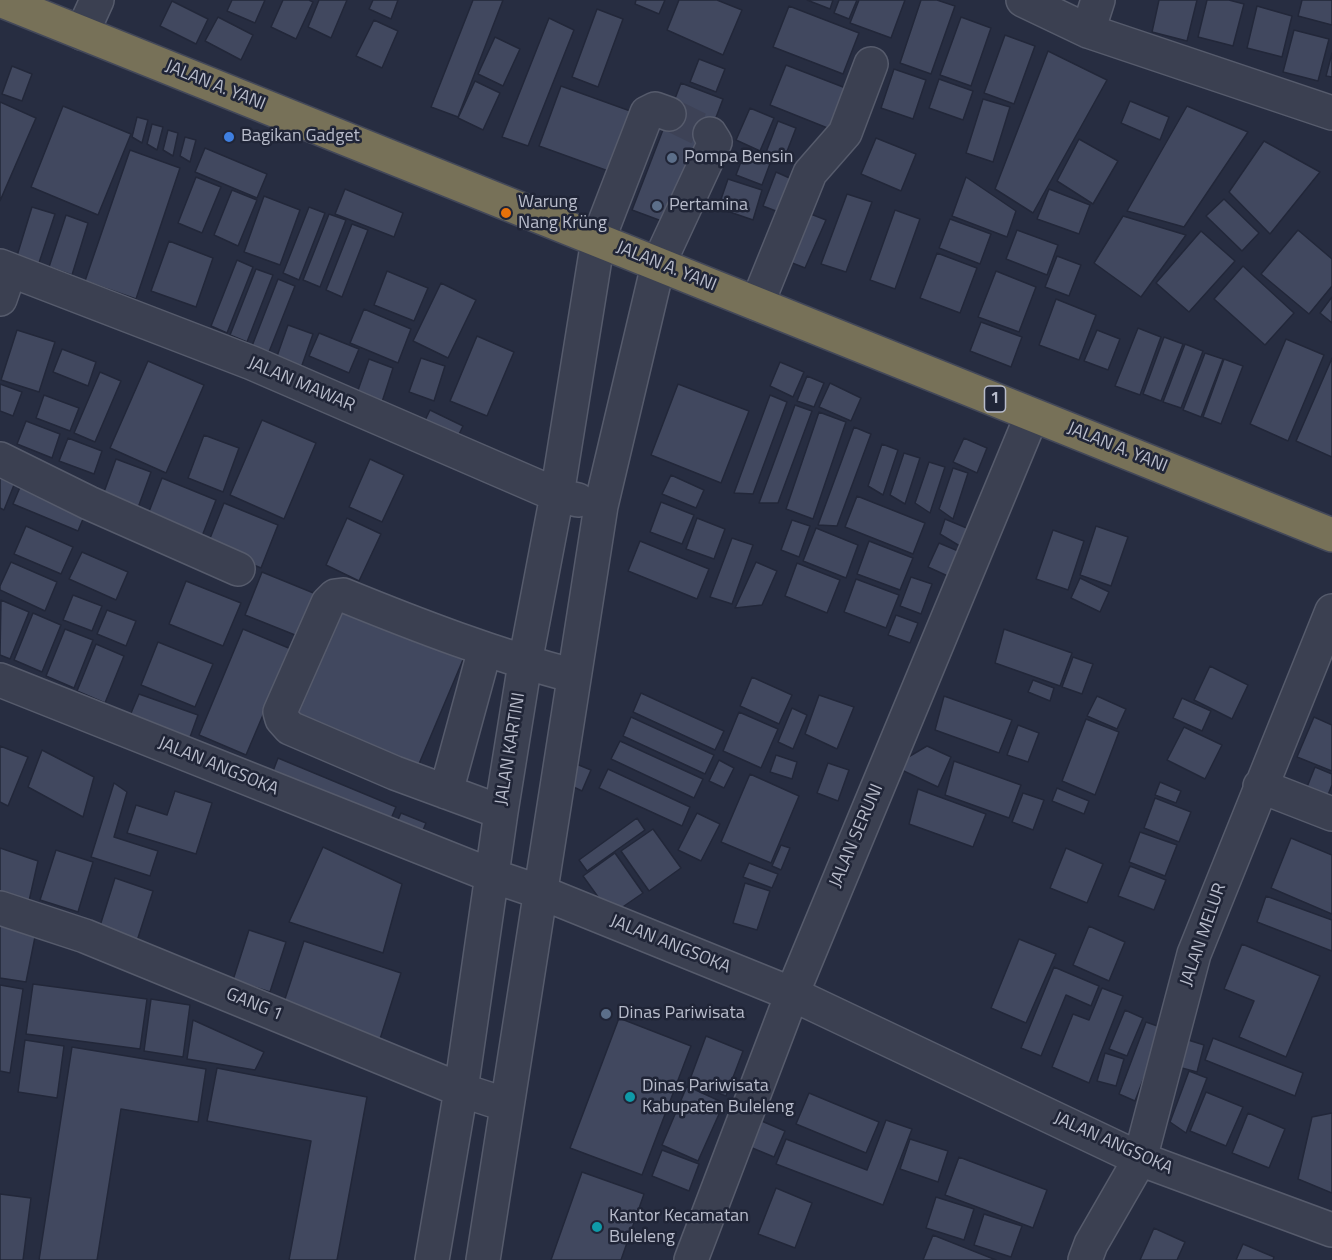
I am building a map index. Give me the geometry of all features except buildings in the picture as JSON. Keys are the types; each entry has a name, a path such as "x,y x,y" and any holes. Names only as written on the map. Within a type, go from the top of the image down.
{"highway":[{"name":"JALAN A. YANI","path":"0,0 1332,535"}],"street":[{"path":"82,33 97,0"},
{"path":"1023,0 1088,31 1332,113"},
{"path":"1088,31 1098,0"},
{"path":"756,304 810,173 845,133 871,64"},
{"name":"JALAN KARTINI","path":"432,1260 461,1090 525,663 557,495 598,240 647,113 655,109 669,114"},
{"path":"483,1260 601,506 658,265 715,142 710,134"},
{"name":"JALAN MAWAR","path":"3,278 252,363 557,495 601,506"},
{"name":"JALAN SERUNI","path":"691,1260 792,994 1032,415"},
{"path":"0,459 89,503 238,569"},
{"path":"501,812 395,773 290,728 282,719 280,712 328,603 334,596 344,595 428,630 525,663 574,676"},
{"name":"JALAN MELUR","path":"1085,1260 1091,1244 1140,1159 1194,954 1332,611"},
{"path":"446,792 485,649"},
{"name":"JALAN ANGSOKA","path":"0,680 493,876 540,892 792,994 1140,1159 1332,1230"},
{"path":"1260,786 1332,814"},
{"name":"GANG 1","path":"0,908 85,936 461,1090 507,1105"}],"tunnel":[{"path":"669,114 710,134"}],"place":[{"name":"Bagikan Gadget","path":"229,137"},
{"name":"Pompa Bensin","path":"672,158"},
{"name":"Pertamina","path":"657,206"},
{"name":"Warung Nang Krüng","path":"506,213"},
{"name":"Dinas Pariwisata","path":"606,1014"},
{"name":"Dinas Pariwisata Kabupaten Buleleng","path":"630,1097"},
{"name":"Kantor Kecamatan Buleleng","path":"597,1227"}]}
